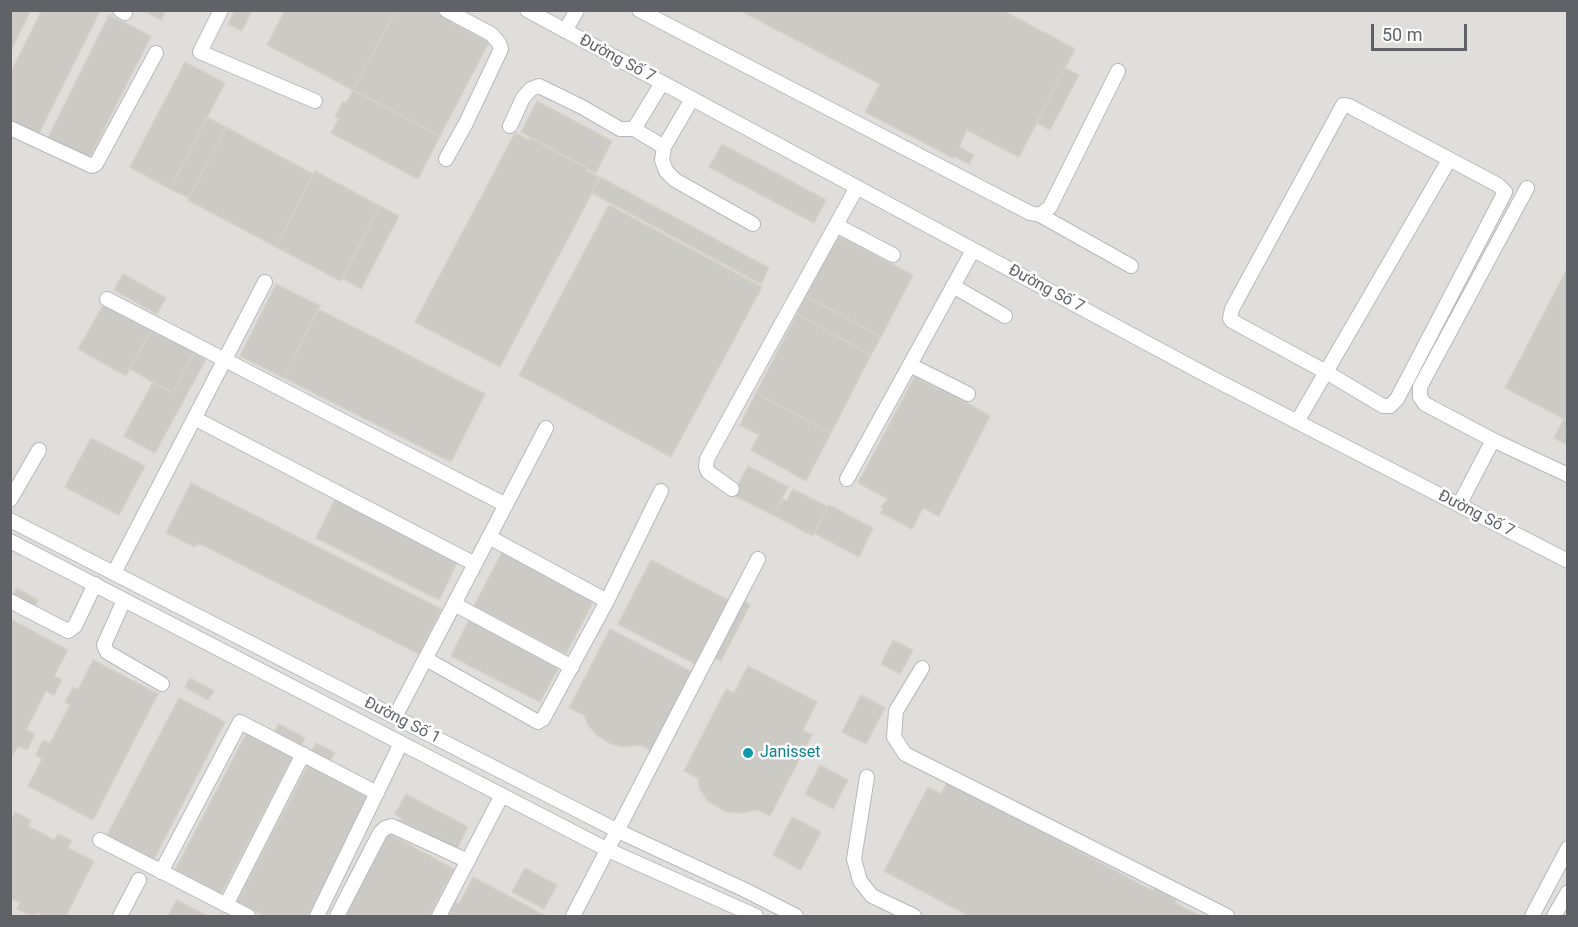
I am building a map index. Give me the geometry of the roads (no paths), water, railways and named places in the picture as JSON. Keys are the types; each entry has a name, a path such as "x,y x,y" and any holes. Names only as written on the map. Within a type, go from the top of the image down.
{"street":[{"path":"221,10 200,52 315,101"},
{"path":"446,10 491,34 499,43 501,50 446,159"},
{"name":"Đường Số 7","path":"527,10 1297,422 1568,561"},
{"path":"565,31 577,10"},
{"path":"639,10 1030,213 1040,214 1131,266"},
{"path":"10,128 88,166 96,164 156,53"},
{"path":"1040,214 1050,207 1118,71"},
{"path":"634,129 662,83"},
{"path":"510,126 523,98 531,89 539,86 620,129 634,129 664,147"},
{"path":"692,99 664,147 662,160 666,171 675,180 753,224"},
{"path":"1343,105 1349,106 1449,160 1498,185 1505,192 1397,399 1390,406 1383,406 1232,321 1229,314 1343,105"},
{"path":"1297,422 1449,160"},
{"path":"732,489 708,472 707,459 857,187"},
{"path":"1527,188 1420,387 1420,397 1425,404 1493,440 1568,475"},
{"path":"836,225 893,255"},
{"path":"847,479 973,250"},
{"path":"114,573 265,282"},
{"path":"953,286 1005,316"},
{"path":"107,299 506,505"},
{"path":"910,365 968,394"},
{"path":"194,418 475,564"},
{"path":"395,717 546,428"},
{"path":"1459,505 1493,440"},
{"path":"10,500 39,450"},
{"path":"426,659 538,722 546,716 607,601 661,491"},
{"name":"Đường Số 1","path":"10,520 618,831 796,916"},
{"path":"489,537 607,601"},
{"name":"Đường Số 1","path":"10,541 608,850 756,916"},
{"path":"573,916 758,559"},
{"path":"10,602 68,632 75,626 95,585"},
{"path":"124,600 104,645 107,652 162,684"},
{"path":"454,604 572,667"},
{"path":"922,668 896,711 894,737 905,754 1227,916"},
{"path":"161,872 240,722 377,793"},
{"path":"317,916 401,743"},
{"path":"226,905 303,754"},
{"path":"867,777 854,859 860,881 872,896 914,916"},
{"path":"439,916 502,795"},
{"path":"337,916 380,833 392,825 468,861"},
{"path":"100,840 248,916"},
{"path":"1532,916 1568,848"},
{"path":"120,916 139,880"},
{"path":"1554,916 1568,892"}],"place":[{"name":"Janisset","path":"748,753"}]}
